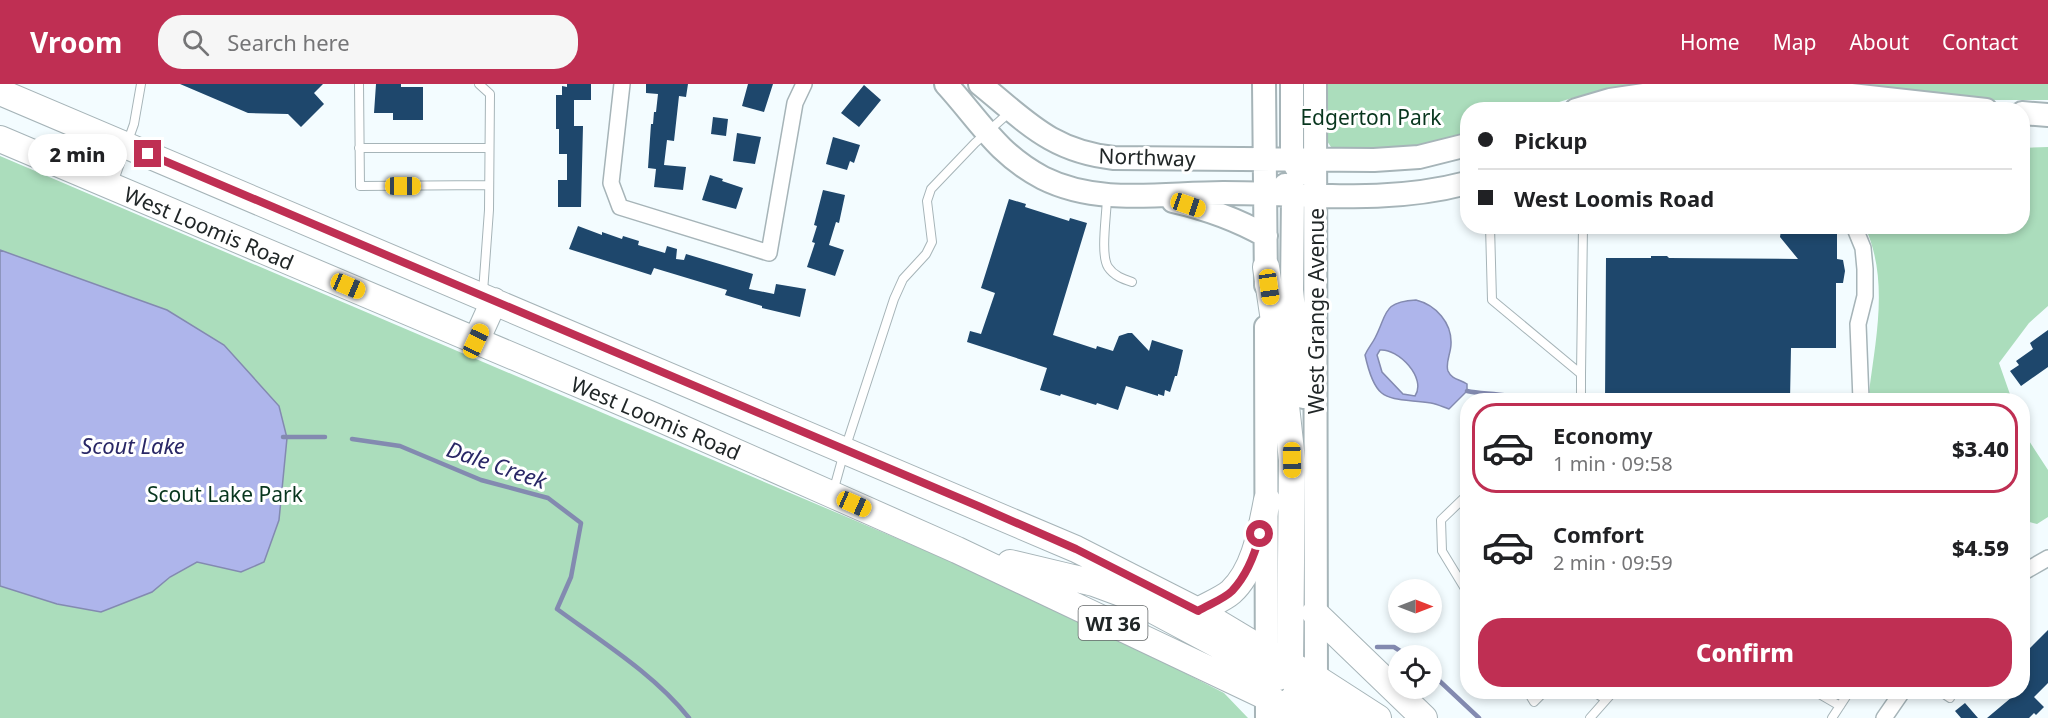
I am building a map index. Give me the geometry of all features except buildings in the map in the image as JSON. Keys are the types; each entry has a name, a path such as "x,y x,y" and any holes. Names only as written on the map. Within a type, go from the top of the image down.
{"main road":[{"name":"West Loomis Road","path":"0,92 1076,549 1198,611 1291,696"},
{"name":"West Loomis Road","path":"0,139 476,341 957,550 1094,583 1112,590 1291,696 1378,718"},
{"path":"1266,267 1292,460 1291,696 1343,718"},
{"path":"476,341 489,298"},
{"path":"1198,611 1231,592 1245,572 1256,551 1267,500"},
{"path":"1315,613 1424,718"}],"street":[{"path":"622,84 612,183 620,207 769,253 795,103 804,84"},
{"name":"Northway","path":"946,84 986,133 1012,158 1043,177 1068,188 1107,195 1221,193 1382,197 1435,192 1460,185"},
{"name":"Northway","path":"981,84 1042,135 1089,156 1316,161 1419,157 1460,147"},
{"path":"1264,84 1267,500 1291,696"},
{"path":"1292,84 1292,160 1316,196"},
{"name":"West Grange Avenue","path":"1291,696 1315,613 1315,84"},
{"path":"1603,102 1657,93 1836,102"},
{"path":"2030,114 2048,115"},
{"path":"2030,126 2048,125"},
{"path":"1265,160 1293,195 1294,320 1316,482"},
{"path":"1145,195 1188,205 1242,224 1266,236"},
{"path":"1857,234 1863,248 1865,269 1865,296 1858,324 1861,393"},
{"path":"2030,568 2048,558"},
{"path":"1884,718 1897,699"}],"lane":[{"path":"112,187 134,124 141,84"},
{"path":"359,84 360,186 489,185"},
{"path":"479,84 490,94 489,298"},
{"path":"833,495 845,449 894,299 903,279 926,254 932,242 927,201 931,189 1012,110"},
{"path":"359,148 489,148"},
{"path":"1107,195 1105,255 1108,267 1119,278 1132,282"},
{"path":"1491,234 1492,300 1581,374"},
{"path":"1581,393 1583,234"},
{"path":"1460,502 1441,520 1442,551 1460,581"},
{"path":"1590,718 1605,699"},
{"path":"1828,699 1840,706"},
{"path":"1832,718 1844,699"}],"green space":[{"name":"Edgerton Park","path":"1327,84 1674,84 1621,87 1559,102 1460,102 1460,136 1409,147 1338,151 1327,141"},
{"path":"1796,84 2048,84 2048,100 1990,100"},
{"path":"2048,147 2048,306 2029,323 1999,363 2010,393 1870,393 1879,308 1879,288 1877,267 1867,234 2030,234 2030,148"},
{"name":"Scout Lake Park","path":"0,156 964,567 1134,647 1224,693 1248,718 0,718"},
{"path":"2030,442 2048,470 2048,517 2037,524 2030,522"}],"water":[{"name":"Scout Lake","path":"0,250 167,310 224,345 279,406 287,438 279,520 264,562 241,572 197,562 170,577 152,592 101,612 57,604 0,586"},
{"path":"1416,300 1423,302 1446,322 1451,336 1448,371 1454,378 1467,384 1467,391 1460,393 1460,398 1449,409 1431,403 1386,396 1374,383 1365,355 1388,310 1397,303","holes":["1380,350 1395,354 1414,373 1418,389 1415,396 1403,394 1382,372 1377,355"]}],"waterway":[{"path":"1467,391 1483,393"},
{"name":"Dale Creek","path":"283,437 325,437"},
{"name":"Dale Creek","path":"352,439 400,446 481,480 548,498 581,523 571,577 557,609 644,673 689,718"},
{"path":"1377,647 1388,647"},
{"path":"1442,683 1479,718"}],"route":[{"path":"148,154 978,506 1076,549 1198,611 1231,592 1256,551 1260,534"}]}
